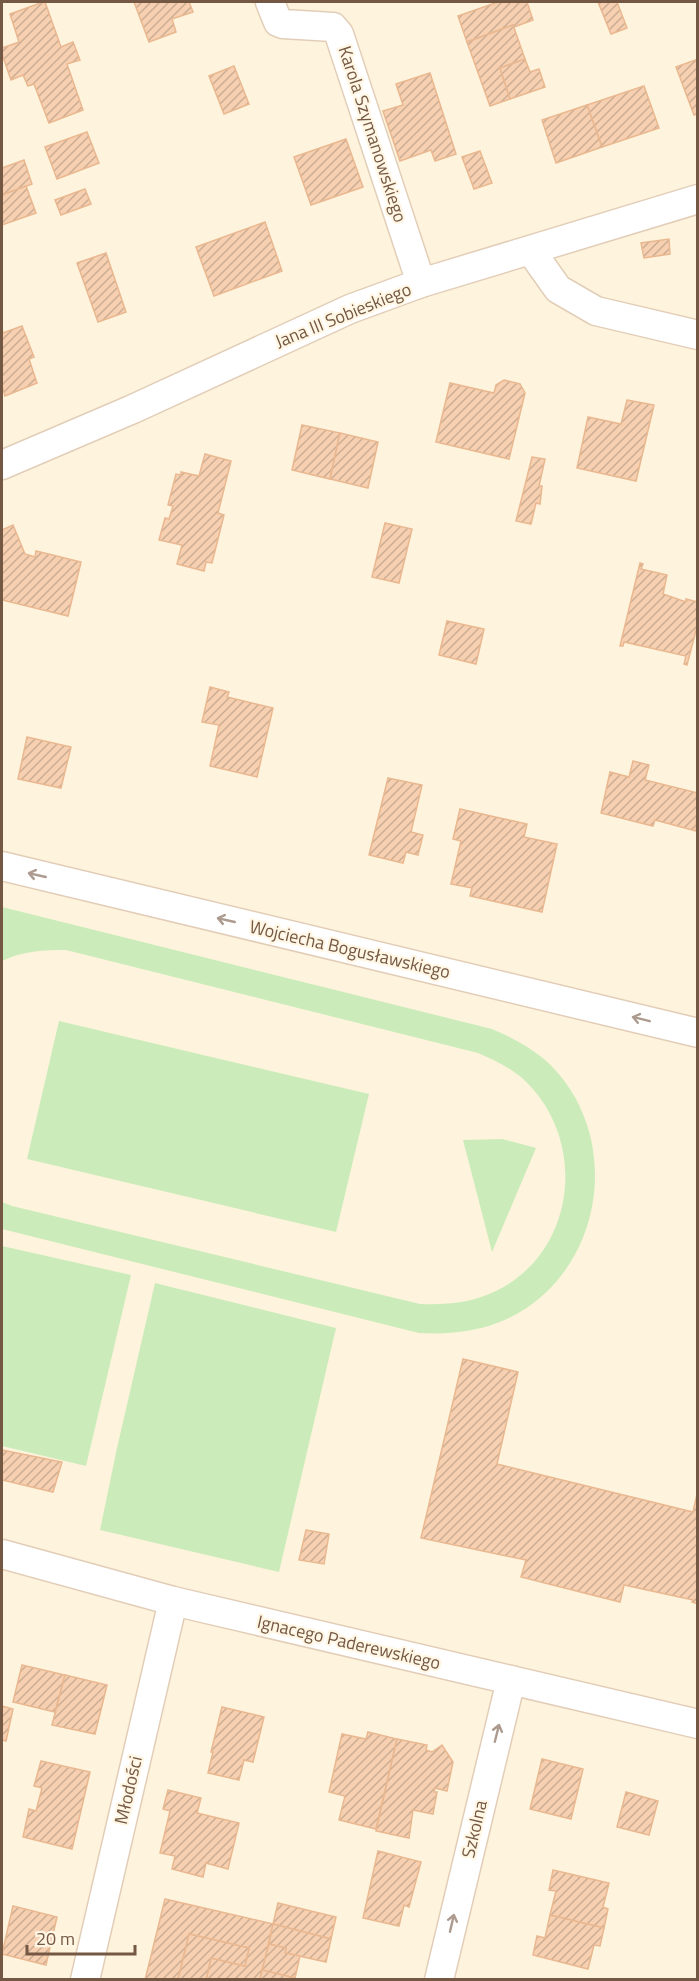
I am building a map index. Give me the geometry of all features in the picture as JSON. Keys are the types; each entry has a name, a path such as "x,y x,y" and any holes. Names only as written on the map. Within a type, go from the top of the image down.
{"street":[{"name":"Karola Szymanowskiego","path":"270,2 278,22 333,27 339,34 421,283"},
{"name":"Jana III Sobieskiego","path":"2,465 133,409 321,321 421,283 698,200"},
{"path":"531,251 558,289 596,311 698,335"},
{"name":"Wojciecha Bogusławskiego","path":"2,866 698,1033"},
{"name":"Ignacego Paderewskiego","path":"2,1554 173,1601 698,1724"},
{"name":"Młodości","path":"85,1980 173,1601"},
{"name":"Szkolna","path":"439,1980 511,1680"}],"green space":[{"path":"2,907 492,1029 526,1046 544,1059 568,1087 585,1119 594,1153 594,1188 588,1223 574,1256 553,1285 525,1309 513,1316 474,1330 419,1333 2,1229 2,1202 420,1304 468,1301 496,1291 523,1273 544,1249 558,1222 564,1192 564,1161 557,1131 543,1102 522,1078 496,1061 478,1053 66,950 25,953 2,961"},
{"path":"59,1021 369,1094 336,1232 27,1159"},
{"path":"502,1139 536,1148 492,1252 463,1140"},
{"path":"2,1246 131,1275 86,1466 2,1446"},
{"path":"155,1283 336,1328 279,1572 100,1530"}],"building":[{"path":"45,2 61,47 73,42 80,60 67,64 83,110 49,123 34,84 28,86 23,75 11,80 2,54 2,48 19,42 10,14"},
{"path":"134,2 189,2 193,12 172,19 176,32 149,42"},
{"path":"498,2 527,2 533,20 467,42 458,16"},
{"path":"598,2 617,2 627,28 611,34"},
{"path":"513,25 525,59 500,68 510,99 490,106 467,42"},
{"path":"525,59 530,72 539,69 545,87 510,99 500,68"},
{"path":"698,59 698,114 694,115 676,67"},
{"path":"234,66 249,104 224,114 209,76"},
{"path":"430,73 456,154 435,161 431,150 400,161 383,111 403,105 396,84"},
{"path":"644,86 659,128 602,147 587,105"},
{"path":"587,105 602,147 556,163 542,120"},
{"path":"87,132 99,163 57,179 45,147"},
{"path":"346,139 363,187 311,205 294,157"},
{"path":"480,151 492,183 474,189 462,157"},
{"path":"24,160 32,184 2,195 2,168"},
{"path":"26,186 36,213 2,225 2,195"},
{"path":"85,189 91,204 61,215 55,200"},
{"path":"265,222 282,271 214,296 196,247"},
{"path":"669,239 670,254 644,258 641,243"},
{"path":"106,253 126,312 98,322 77,263"},
{"path":"22,326 34,357 29,359 37,383 5,396 2,386 2,329 3,333"},
{"path":"504,380 520,384 525,393 509,459 436,442 450,383 494,393 496,385"},
{"path":"627,400 654,405 636,481 577,468 588,417 621,424"},
{"path":"302,425 340,433 330,479 292,470"},
{"path":"340,433 378,442 368,488 330,479"},
{"path":"205,454 231,461 218,513 224,515 212,563 206,562 204,571 177,564 182,545 159,540 165,518 169,519 173,506 168,505 176,474 181,475 181,472 199,476"},
{"path":"532,457 545,459 539,486 542,486 540,504 536,503 531,524 516,521"},
{"path":"385,523 412,529 399,583 372,577"},
{"path":"13,525 25,554 35,557 36,551 81,562 68,616 2,600 2,530"},
{"path":"640,563 643,564 641,569 667,575 663,594 686,602 686,599 698,602 698,623 687,665 684,664 686,656 624,642 623,646 620,646"},
{"path":"447,621 484,629 476,664 439,655"},
{"path":"210,687 229,692 227,697 273,708 257,777 210,766 219,725 202,722"},
{"path":"27,737 71,747 61,788 18,779"},
{"path":"633,761 649,765 645,780 698,793 696,831 655,820 653,826 601,813 610,772 629,777"},
{"path":"388,778 422,785 411,832 423,835 418,855 406,852 403,863 369,855"},
{"path":"460,809 527,824 524,837 557,844 542,912 470,896 472,888 451,884 461,841 453,839"},
{"path":"463,1359 518,1372 497,1464 693,1512 698,1490 698,1604 692,1602 693,1600 624,1585 620,1602 521,1577 526,1560 421,1538"},
{"path":"2,1450 62,1462 53,1492 2,1480"},
{"path":"306,1530 329,1534 324,1564 299,1560"},
{"path":"22,1665 65,1675 55,1712 13,1702"},
{"path":"65,1675 107,1685 95,1734 52,1725"},
{"path":"2,1706 13,1709 6,1741 2,1740"},
{"path":"222,1707 264,1717 253,1762 244,1760 239,1780 208,1773"},
{"path":"368,1732 397,1739 376,1829 339,1820 345,1796 329,1792 342,1734 366,1739"},
{"path":"397,1739 427,1745 426,1750 432,1752 442,1745 453,1762 447,1791 435,1788 434,1792 437,1792 433,1814 413,1810 409,1838 376,1831"},
{"path":"542,1759 583,1769 571,1819 530,1809"},
{"path":"41,1761 90,1772 72,1849 23,1837 29,1809 36,1811 42,1788 34,1786"},
{"path":"168,1790 201,1798 197,1813 239,1823 228,1869 206,1863 203,1877 172,1869 175,1856 160,1853 170,1811 163,1809"},
{"path":"626,1792 658,1801 649,1835 617,1827"},
{"path":"378,1851 421,1862 409,1907 404,1905 399,1926 363,1918"},
{"path":"553,1870 609,1883 603,1907 608,1909 604,1928 550,1915 556,1891 549,1890"},
{"path":"165,1899 273,1924 260,1980 206,1980 211,1958 245,1966 249,1948 189,1934 178,1980 145,1980"},
{"path":"278,1903 336,1917 331,1939 273,1924"},
{"path":"13,1906 57,1917 46,1965 2,1954"},
{"path":"550,1915 604,1928 600,1946 594,1945 588,1969 533,1955 537,1936 545,1938"},
{"path":"273,1924 331,1939 326,1962 285,1953 286,1948 269,1944"},
{"path":"189,1934 249,1948 245,1966 211,1958 206,1980 178,1980"},
{"path":"269,1944 286,1948 285,1953 300,1956 295,1978 262,1970"},
{"path":"262,1970 295,1978 295,1980 260,1980"}]}
